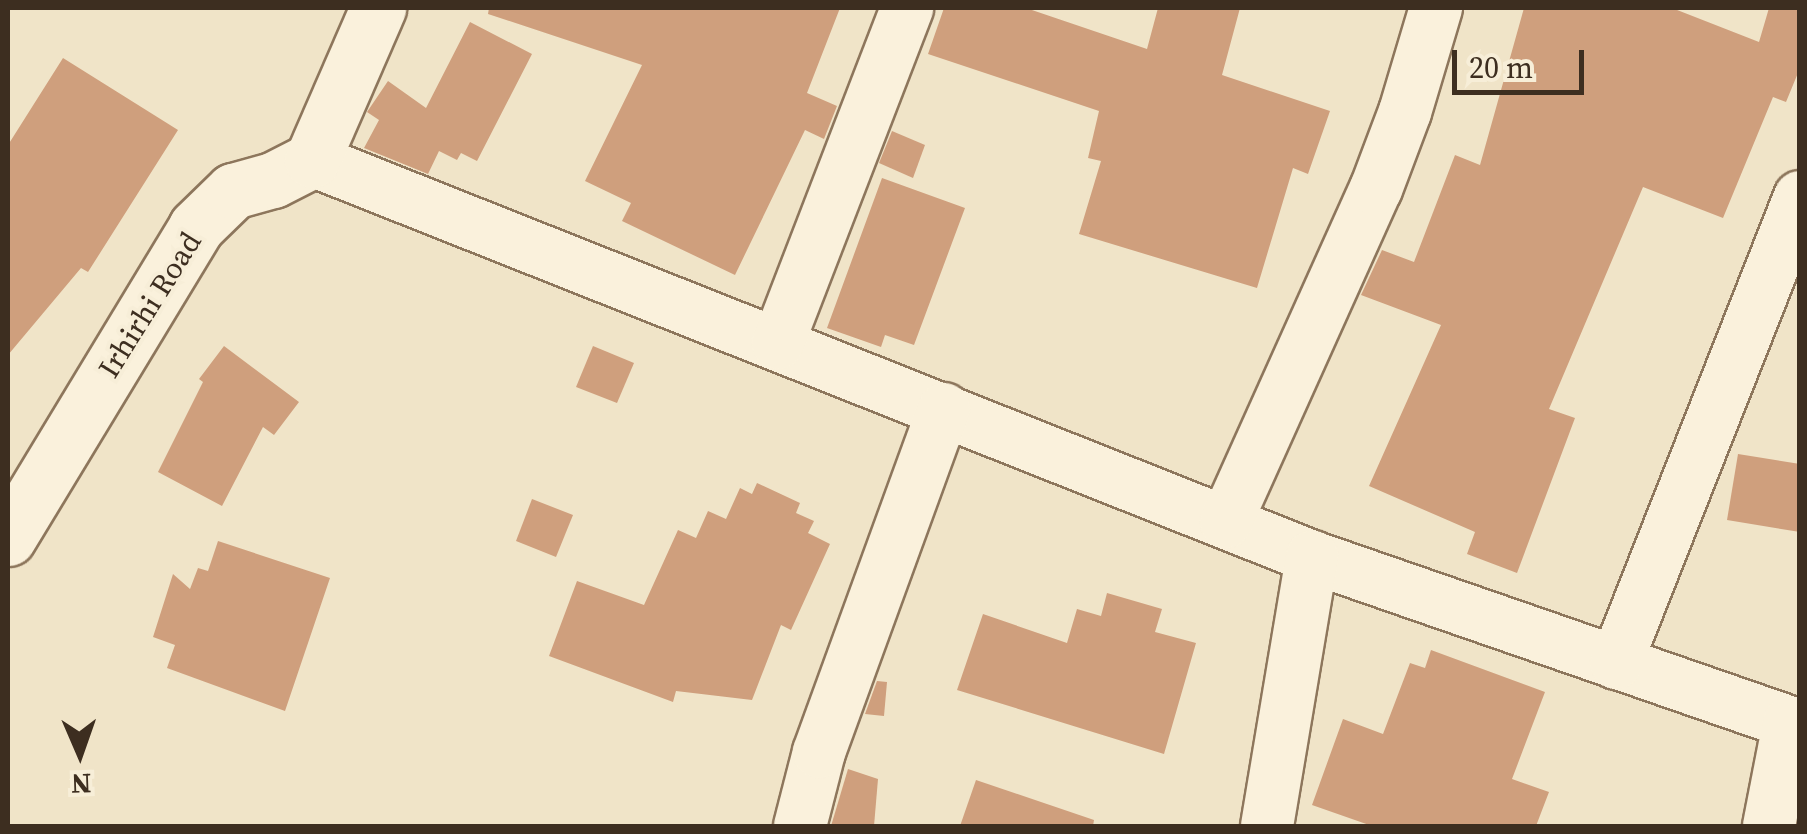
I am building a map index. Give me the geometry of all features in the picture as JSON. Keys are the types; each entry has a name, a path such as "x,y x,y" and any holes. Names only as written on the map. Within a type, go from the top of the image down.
{"street":[{"path":"378,8 312,160 1312,557 1794,724 1769,826"},
{"path":"778,344 907,8"},
{"path":"1226,522 1376,189 1405,112 1436,8"},
{"name":"Irhirhi Road","path":"8,538 196,227 233,191 273,180 312,160"},
{"path":"1616,663 1800,197"},
{"path":"800,826 818,752 944,409"},
{"path":"1266,826 1312,557"}],"building":[{"path":"489,8 840,8 807,93 837,106 824,139 805,130 735,275 622,221 631,203 585,181 642,65 488,14"},
{"path":"944,8 1026,8 1147,49 1158,8 1240,8 1222,75 1330,111 1308,174 1293,168 1257,288 1079,234 1101,161 1088,158 1099,111 928,54"},
{"path":"1524,8 1672,8 1759,42 1769,8 1800,8 1800,68 1786,102 1773,97 1723,218 1643,187 1549,409 1575,418 1517,573 1467,554 1475,532 1369,486 1441,325 1361,295 1382,250 1414,262 1455,155 1480,165"},
{"path":"470,22 532,54 477,161 461,153 457,160 439,151 428,174 364,148 379,120 367,112 388,81 426,108"},
{"path":"63,58 178,130 88,272 81,268 8,355 8,145"},
{"path":"892,131 925,145 913,178 879,163"},
{"path":"882,178 965,208 914,345 885,335 881,347 827,328"},
{"path":"224,346 299,402 274,435 263,427 222,506 158,472 203,382 199,379"},
{"path":"593,346 634,363 617,403 576,387"},
{"path":"1738,454 1800,464 1800,532 1727,520"},
{"path":"757,483 800,503 796,513 814,521 808,533 830,544 791,630 781,625 752,700 676,691 673,702 549,656 577,581 644,605 678,530 696,538 708,511 726,519 740,488 752,494"},
{"path":"532,499 573,515 556,557 516,541"},
{"path":"218,541 330,578 285,711 167,668 175,645 153,637 173,574 190,589 198,568 208,571"},
{"path":"1107,593 1162,609 1155,632 1196,643 1164,754 957,690 983,614 1067,643 1077,609 1101,616"},
{"path":"1431,650 1545,692 1512,779 1549,792 1536,826 1372,826 1312,805 1343,719 1383,734 1410,663 1425,668"},
{"path":"877,681 887,682 884,716 865,714"},
{"path":"848,769 878,779 874,826 831,826"},
{"path":"976,780 1094,820 1093,826 960,826"}]}
